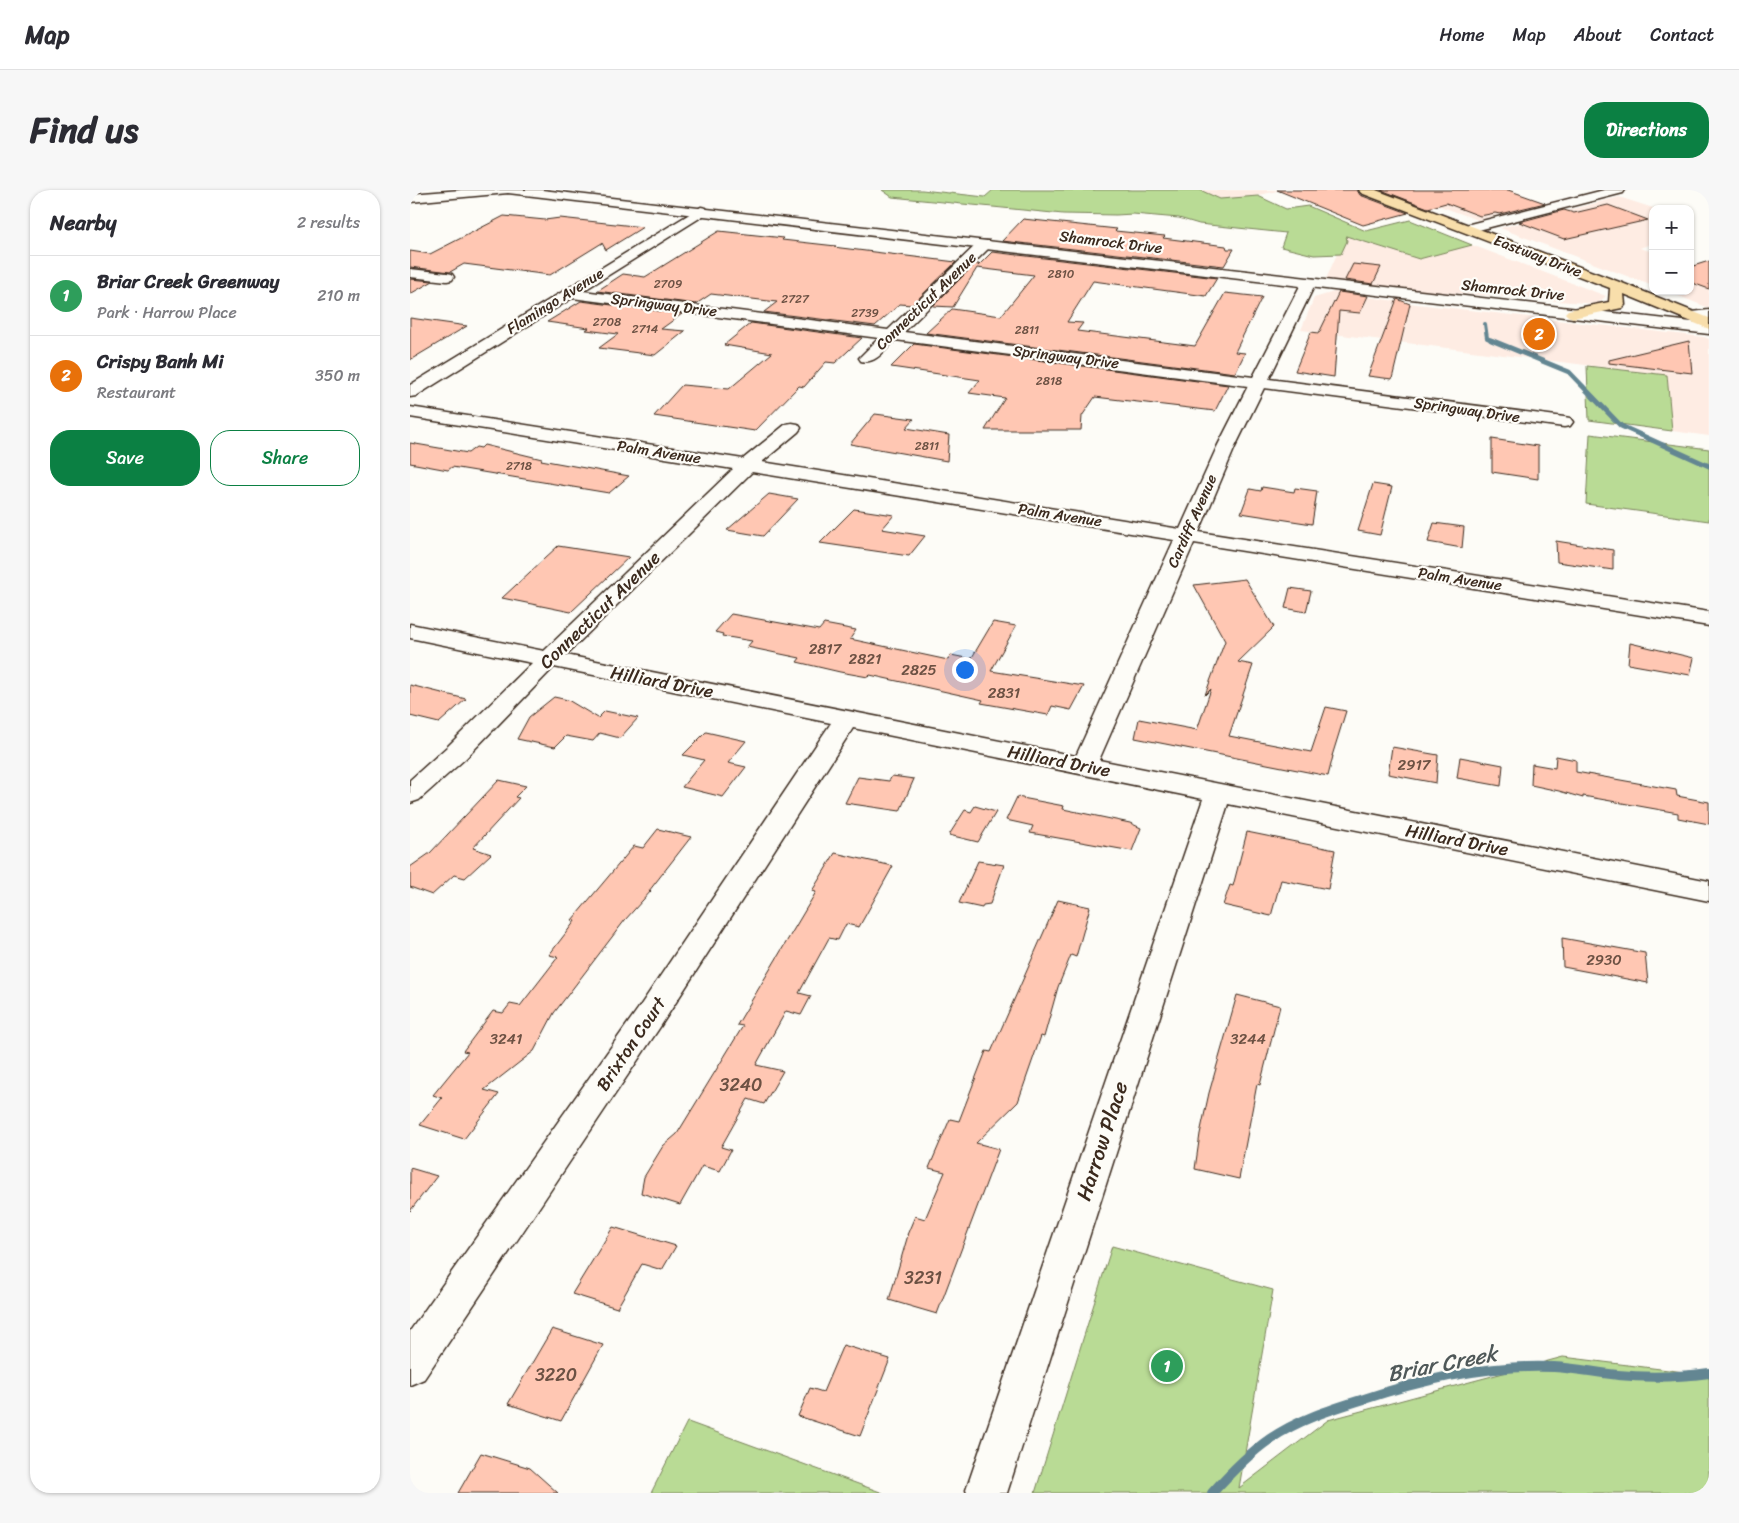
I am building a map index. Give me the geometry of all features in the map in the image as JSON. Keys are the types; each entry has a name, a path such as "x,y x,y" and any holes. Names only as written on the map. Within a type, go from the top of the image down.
{"main road":[{"name":"Eastway Drive","path":"1365,190 1617,286 1709,324"},
{"path":"1574,313 1617,305 1617,286"}],"street":[{"name":"Shamrock Drive","path":"410,198 455,192 508,190 1709,328"},
{"path":"1468,229 1619,190"},
{"name":"Flamingo Avenue","path":"410,392 702,211"},
{"name":"Connecticut Avenue","path":"867,358 936,294 985,244"},
{"path":"410,273 447,277"},
{"name":"Cardiff Avenue","path":"1084,766 1185,535 1258,382 1309,282"},
{"name":"Springway Drive","path":"568,293 1564,422"},
{"path":"1689,316 1709,316"},
{"name":"Palm Avenue","path":"410,412 1709,619"},
{"name":"Connecticut Avenue","path":"410,794 464,746 747,466 792,428"},
{"name":"Hilliard Drive","path":"410,630 1709,891"},
{"name":"Brixton Court","path":"410,1365 648,1018 846,719"},
{"name":"Harrow Place","path":"987,1490 1218,793"}],"shaded area":[{"path":"1191,190 1281,190 1230,202"},
{"path":"1485,193 1526,208 1478,220 1437,205"},
{"path":"1619,197 1649,207 1649,245 1640,248 1649,251 1649,284 1500,228"},
{"path":"1345,236 1419,259 1472,245 1606,296 1597,304 1428,291 1326,279"},
{"path":"1694,267 1709,272 1709,308 1676,295 1694,295"},
{"path":"1334,292 1416,304 1704,337 1709,339 1709,436 1672,431 1667,375 1301,330 1314,298"}],"green space":[{"path":"882,190 922,190 985,197 993,190 1200,190 1220,199 1258,196 1286,209 1308,206 1366,231 1410,220 1472,245 1419,259 1346,236 1347,241 1341,254 1314,255 1281,247 1286,233 1199,224 1179,218 1133,214 1063,214 892,197"},
{"path":"1587,366 1667,375 1672,431 1589,420"},
{"path":"1590,434 1709,449 1709,521 1586,504"},
{"path":"1112,1246 1273,1290 1239,1488 1328,1420 1563,1357 1709,1375 1709,1493 1035,1493"},
{"path":"688,1422 883,1493 651,1493"}],"building":[{"path":"1277,190 1357,190 1360,195 1408,213 1363,225"},
{"path":"1381,190 1508,190 1545,203 1500,214 1480,216 1446,203 1428,208"},
{"path":"1608,205 1648,220 1564,239 1519,222 1564,210 1574,213"},
{"path":"504,216 545,220 560,218 643,227 606,250 602,243 550,275 464,264 450,272 410,267 410,251 430,254"},
{"path":"1023,219 1117,229 1115,231 1165,236 1163,238 1226,246 1227,249 1234,249 1224,266 1002,241"},
{"path":"719,231 956,262 912,305 900,304 875,326 764,312 777,302 711,294 696,304 597,291 623,274 645,277"},
{"path":"992,252 1217,278 1206,296 1093,281 1067,322 1083,323 1077,331 1195,346 1225,293 1262,297 1235,352 1245,353 1235,373 926,333 952,309 1001,316 1034,275 977,268 953,307 933,306 975,264 979,264 978,266"},
{"path":"1709,261 1709,289 1694,283 1694,266"},
{"path":"1353,264 1381,267 1373,284 1345,280"},
{"path":"410,279 433,281 410,294"},
{"path":"1339,292 1368,296 1360,313 1339,311 1334,377 1295,371 1311,332 1319,333"},
{"path":"1397,299 1410,304 1392,379 1368,376"},
{"path":"581,301 682,314 661,329 685,331 655,355 599,348 618,334 547,322"},
{"path":"410,318 467,326 410,360"},
{"path":"751,323 862,338 835,363 826,362 804,387 799,386 755,431 654,416 682,385 729,389 772,353 724,345"},
{"path":"1689,341 1692,373 1609,363 1609,360"},
{"path":"914,344 1228,385 1215,411 1095,397 1082,416 1081,430 985,430 1005,398 969,393 980,380 891,367"},
{"path":"875,414 914,419 906,428 949,435 947,461 850,444"},
{"path":"1492,439 1538,446 1538,479 1492,472"},
{"path":"410,443 468,453 476,447 481,448 484,445 541,460 629,476 609,493 452,467 448,470 410,463"},
{"path":"1373,484 1392,487 1380,535 1358,531"},
{"path":"1262,487 1294,492 1295,488 1317,491 1312,524 1241,513 1250,489 1261,491"},
{"path":"769,494 798,499 763,536 727,530"},
{"path":"854,509 894,515 882,529 925,536 909,556 820,543"},
{"path":"1434,523 1464,527 1462,548 1428,542"},
{"path":"1556,541 1613,550 1613,570 1557,562"},
{"path":"558,546 629,557 571,612 502,598"},
{"path":"1245,579 1274,627 1238,662 1253,665 1229,736 1311,752 1326,707 1346,711 1328,776 1135,738 1139,719 1197,730 1211,689 1205,695 1225,641 1194,585"},
{"path":"1290,588 1311,591 1306,612 1285,608"},
{"path":"731,614 819,630 824,624 856,630 850,639 948,660 951,655 971,659 993,622 1016,626 991,671 1084,686 1071,710 1052,706 1048,715 981,703 983,700 870,675 868,677 840,672 797,662 800,658 747,647 752,641 722,636 723,634 715,632"},
{"path":"1630,643 1694,658 1690,675 1628,664"},
{"path":"410,685 466,699 439,723 410,716"},
{"path":"554,697 568,700 598,718 605,711 638,718 620,738 600,733 593,741 566,736 555,747 517,739 529,717"},
{"path":"706,732 746,741 728,763 746,767 723,797 682,787 704,760 683,755"},
{"path":"1392,747 1438,755 1436,783 1388,774"},
{"path":"1556,756 1576,760 1576,772 1676,790 1677,796 1709,802 1709,824 1678,818 1678,813 1583,796 1583,798 1531,785 1532,764 1555,768"},
{"path":"1460,757 1503,765 1501,786 1457,778"},
{"path":"892,776 914,779 900,811 845,803 858,777 889,781"},
{"path":"499,780 526,786 515,797 519,798 473,848 491,854 465,878 454,875 432,895 410,887 410,867 430,853"},
{"path":"1017,797 1064,806 1063,809 1130,823 1141,828 1132,851 1030,833 1033,826 1006,820"},
{"path":"975,806 996,812 978,842 949,835 965,810 971,812"},
{"path":"658,829 691,837 649,891 651,891 625,920 554,1013 534,1051 484,1090 499,1094 464,1139 420,1125 442,1098 433,1095 468,1052 463,1051 493,1011 503,1013 510,1004 520,1006 558,957 549,955 575,921 572,920 634,846 643,848"},
{"path":"1247,832 1335,850 1328,889 1281,880 1271,916 1223,905 1230,885 1233,886"},
{"path":"835,853 893,866 859,927 846,924 838,940 829,938 799,993 811,996 801,1015 786,1011 756,1065 783,1071 764,1104 748,1099 721,1147 731,1150 720,1171 702,1166 680,1205 641,1193 644,1177 663,1146 677,1134 743,1026 737,1025 816,892 812,891"},
{"path":"978,861 1004,865 990,904 983,905 982,908 959,903"},
{"path":"1058,900 1090,907 1076,957 1071,955 1058,987 1044,1037 1041,1036 1018,1102 976,1143 999,1149 937,1314 889,1300 907,1235 915,1216 925,1219 945,1172 929,1168 950,1119 959,1121 986,1051 991,1052"},
{"path":"1562,938 1645,953 1648,983 1563,967"},
{"path":"1237,995 1280,1006 1260,1085 1257,1084 1239,1179 1195,1169 1209,1093"},
{"path":"410,1168 437,1176 410,1211"},
{"path":"613,1227 676,1246 662,1270 642,1264 617,1308 572,1294"},
{"path":"552,1329 603,1345 561,1421 508,1404"},
{"path":"843,1345 890,1359 860,1436 798,1416 810,1388 823,1392"},
{"path":"481,1453 530,1468 558,1493 458,1493"}],"waterway":[{"path":"1485,324 1487,338 1494,341"},
{"path":"1491,340 1569,372 1621,426 1709,466"},
{"name":"Briar Creek","path":"1212,1493 1254,1451 1292,1426 1314,1416 1384,1392 1432,1380 1480,1371 1529,1367 1562,1368 1641,1377 1709,1373"}],"place":[{"name":"Crispy Banh Mi","path":"1539,334"},
{"name":"Briar Creek Greenway","path":"1167,1366"}]}
